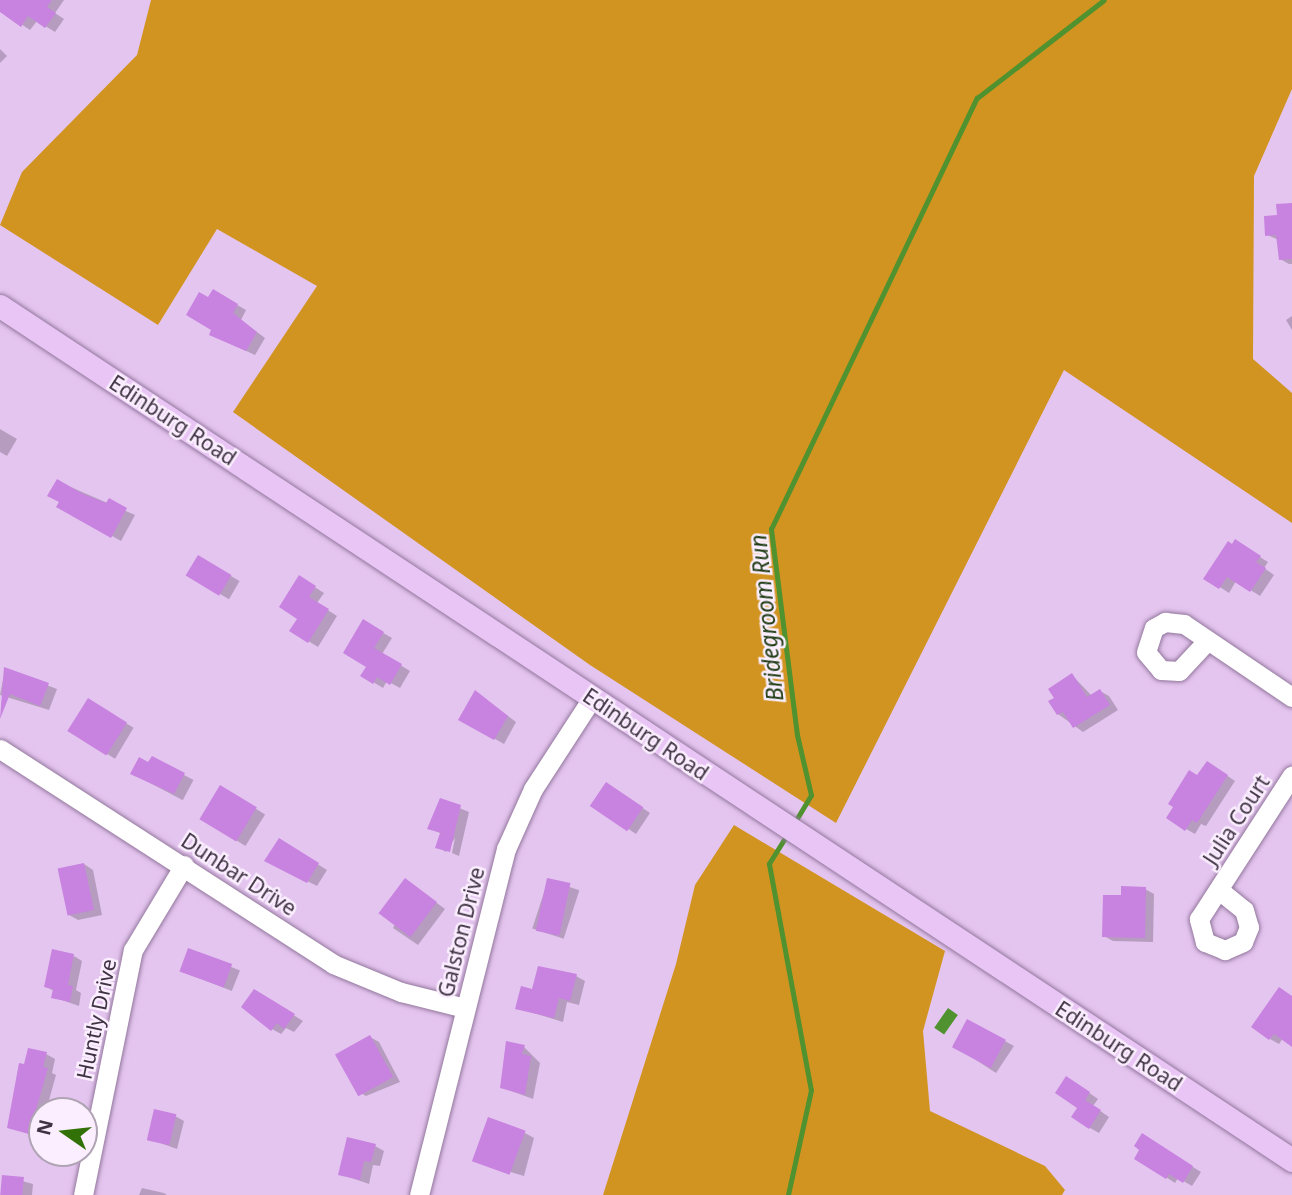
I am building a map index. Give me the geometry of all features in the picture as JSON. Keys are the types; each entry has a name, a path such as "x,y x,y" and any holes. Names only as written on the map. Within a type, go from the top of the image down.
{"main road":[{"name":"Edinburg Road","path":"0,306 1292,1160"}],"street":[{"path":"1207,641 1292,697"},
{"name":"Galston Drive","path":"419,1195 465,1008 517,818 592,698"},
{"name":"Dunbar Drive","path":"0,749 184,865 333,964 401,992 465,1008"},
{"name":"Julia Court","path":"1219,890 1292,775"},
{"name":"Huntly Drive","path":"83,1195 134,950 184,865"}],"shaded area":[{"path":"151,0 1292,0 1292,89 1254,176 1253,359 1292,393 1292,523 1064,370 836,823 590,665 233,412 317,286 217,229 158,325 0,225 22,172 137,55"},
{"path":"734,825 945,951 923,1031 930,1111 1045,1166 1065,1190 1062,1195 603,1195 676,964 695,885"},
{"path":"948,1008 958,1015 944,1035 934,1028"}],"building":[{"path":"0,0 52,0 47,7 56,13 45,28 28,16 21,27 0,12"},
{"path":"1292,203 1292,259 1279,260 1276,235 1265,236 1264,216 1277,215 1276,204"},
{"path":"213,289 238,304 233,313 257,332 246,351 209,335 211,330 186,315 199,292 208,297"},
{"path":"57,479 83,494 106,503 109,498 127,508 111,538 56,507 59,502 47,496"},
{"path":"1235,539 1261,556 1256,562 1266,568 1250,592 1227,577 1219,589 1203,579 1228,541 1232,544"},
{"path":"198,555 231,575 219,596 186,576"},
{"path":"299,575 316,586 309,597 329,609 308,643 289,631 297,619 279,607"},
{"path":"363,619 384,632 374,648 402,664 390,685 377,677 373,684 360,676 366,667 343,653"},
{"path":"4,667 49,683 40,706 10,694 0,719"},
{"path":"1072,673 1087,697 1100,689 1110,705 1073,728 1063,712 1057,715 1048,701 1054,698 1048,689"},
{"path":"475,690 508,716 494,740 458,720"},
{"path":"88,698 127,722 106,755 67,731"},
{"path":"152,756 185,773 174,794 130,774 139,757 148,762"},
{"path":"1207,761 1228,775 1197,823 1192,820 1185,831 1166,818 1173,807 1168,804 1189,770 1197,775"},
{"path":"606,782 643,807 627,831 590,806"},
{"path":"220,785 257,807 236,841 199,819"},
{"path":"440,798 461,805 450,852 435,848 440,833 445,834 427,829"},
{"path":"279,838 319,863 307,883 264,861"},
{"path":"84,863 94,910 68,916 58,869"},
{"path":"405,878 437,902 410,937 379,913"},
{"path":"547,878 570,883 559,936 536,931"},
{"path":"1121,886 1146,887 1145,938 1102,937 1103,895 1121,895"},
{"path":"188,948 232,964 224,988 179,971"},
{"path":"52,949 74,954 68,985 73,986 70,1002 51,998 53,989 44,987"},
{"path":"538,966 577,974 570,1001 559,998 554,1018 515,1009 521,986 532,989"},
{"path":"1279,987 1292,996 1292,1047 1274,1034 1269,1040 1251,1027"},
{"path":"254,989 295,1014 284,1029 277,1023 271,1031 241,1007"},
{"path":"967,1019 1006,1040 991,1068 952,1047"},
{"path":"370,1035 393,1077 358,1096 335,1054"},
{"path":"506,1041 525,1045 522,1054 531,1056 525,1095 500,1088"},
{"path":"28,1048 47,1052 43,1067 48,1068 40,1097 28,1097 28,1134 7,1128 19,1063 24,1064"},
{"path":"1066,1076 1090,1092 1085,1100 1101,1110 1089,1129 1071,1117 1077,1108 1055,1093"},
{"path":"154,1109 176,1114 169,1145 147,1140"},
{"path":"488,1117 526,1131 510,1175 472,1161"},
{"path":"1142,1133 1193,1166 1183,1183 1169,1174 1166,1179 1134,1159 1139,1150 1134,1146"},
{"path":"347,1137 376,1144 371,1162 364,1161 360,1180 338,1175"},
{"path":"2,1175 24,1177 22,1195 0,1195"}],"waterway":[{"name":"Bridegroom Run","path":"793,825 811,795 797,735 771,529 977,98 1104,0"},
{"name":"Bridegroom Run","path":"788,833 769,864 811,1090 788,1195"}]}
